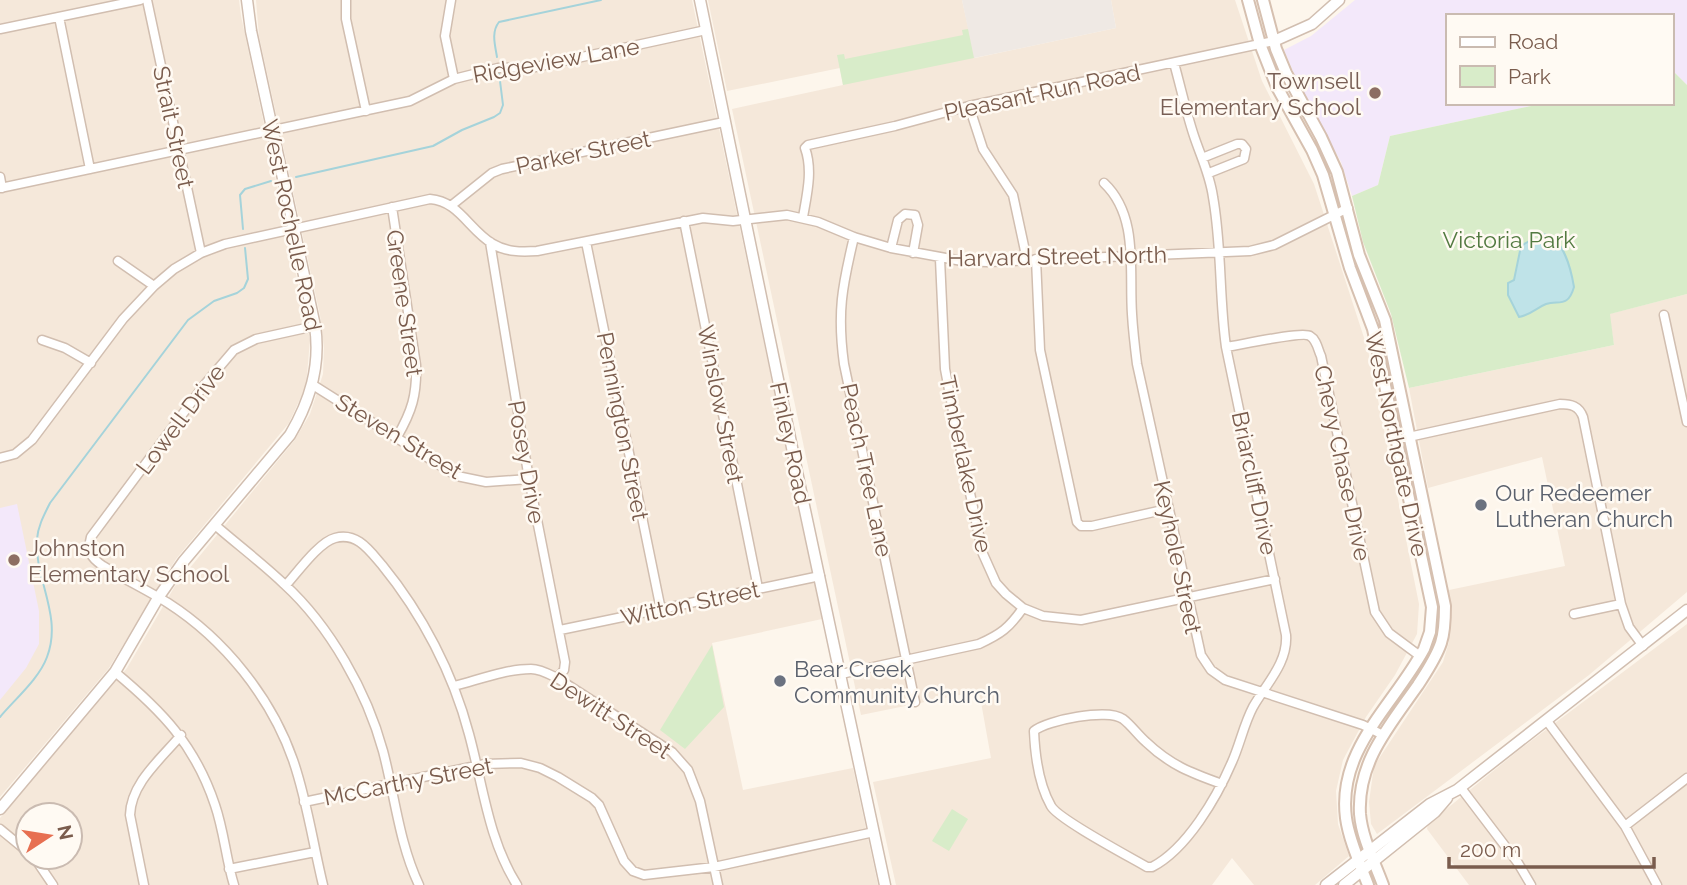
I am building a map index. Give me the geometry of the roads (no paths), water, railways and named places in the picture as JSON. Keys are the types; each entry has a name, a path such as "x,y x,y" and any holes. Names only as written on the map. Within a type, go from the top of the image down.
{"main road":[{"name":"West Northgate Drive","path":"1248,0 1260,44 1287,106 1312,150 1375,338 1427,578 1432,619 1427,642 1358,749 1346,779 1346,816 1368,885"},
{"name":"West Northgate Drive","path":"1263,0 1286,73 1332,160 1348,208 1359,255 1385,320 1445,606 1440,645 1432,664 1367,763 1360,791 1362,822 1383,885"},
{"path":"1427,578 1440,575"}],"street":[{"path":"0,29 140,0"},
{"name":"Strait Street","path":"147,0 201,253"},
{"name":"West Rochelle Road","path":"0,809 115,672 158,598 183,562 290,435 306,405 313,384 317,350 315,326 251,31 247,0"},
{"path":"346,0 346,19 366,111"},
{"path":"452,0 445,36 454,79"},
{"name":"Finley Road","path":"700,0 885,885"},
{"name":"Pleasant Run Road","path":"803,217 808,192 809,164 805,148 808,145 969,106 1274,41 1312,24 1339,0"},
{"path":"59,17 90,169"},
{"name":"Ridgeview Lane","path":"1,188 410,102 454,79 498,68 536,67 706,30"},
{"name":"Briarcliff Drive","path":"1174,64 1192,132 1209,173 1217,221 1220,302 1226,347 1287,645 1284,657 1252,708 1222,784 1177,848 1152,867 1147,867 1056,812 1044,790 1034,737 1034,732 1046,723 1101,714 1121,717 1146,743 1176,767 1222,784"},
{"path":"969,106 983,149 1013,195 1032,260 1040,350 1077,522 1081,526 1092,526 1167,509"},
{"name":"Parker Street","path":"452,205 492,173 502,169 724,122"},
{"path":"1202,158 1237,144 1242,144 1246,149 1244,159 1209,173"},
{"path":"0,177 1,188"},
{"name":"Keyhole Street","path":"1104,183 1121,202 1129,233 1137,364 1197,646 1205,664 1217,677 1371,728 1383,735"},
{"path":"0,458 15,454 32,440 123,319 154,285 201,253 233,242 430,199 452,205"},
{"name":"Harvard Street North","path":"452,205 490,242 508,250 522,252 703,218 745,220 770,216 803,217 854,237 913,253 987,262 1250,251 1274,246 1348,208"},
{"name":"Greene Street","path":"392,207 416,365 413,407 397,437"},
{"path":"891,248 898,220 905,214 915,215 918,225 913,253"},
{"name":"Winslow Street","path":"684,221 758,588"},
{"name":"Peach Tree Lane","path":"854,237 841,293 839,330 915,702"},
{"name":"Posey Drive","path":"490,242 529,479 565,662 564,670 557,678"},
{"name":"Pennington Street","path":"586,242 661,610"},
{"name":"Timberlake Drive","path":"940,258 945,369 983,554 996,583 1023,608 1057,619 1081,620 1275,579"},
{"path":"118,261 154,285"},
{"path":"1664,315 1687,422"},
{"name":"Lowell Drive","path":"158,598 93,559 88,548 90,537 228,357 244,343 315,326"},
{"name":"Chevy Chase Drive","path":"1226,347 1298,334 1310,335 1313,338 1321,356 1375,612 1389,633 1420,656"},
{"path":"42,340 65,348 91,363"},
{"name":"Steven Street","path":"313,384 457,476 486,482 529,479"},
{"path":"1397,439 1560,404 1578,408 1583,417 1621,604 1629,627 1643,646"},
{"path":"215,525 286,585 327,635 362,692 379,736 405,846 419,885"},
{"path":"286,585 326,541 335,538 354,538 364,544 398,585 427,631 454,686 498,847 517,885"},
{"name":"Witton Street","path":"560,630 820,576"},
{"path":"158,598 215,642 254,685 271,713 288,746 323,885"},
{"path":"1574,614 1621,604"},
{"path":"841,674 979,644 1000,635 1023,608"},
{"path":"1326,885 1430,804 1461,788 1687,610"},
{"name":"Dewitt Street","path":"454,686 530,669 541,671 557,678 672,752 693,779 718,885"},
{"path":"115,672 143,695 181,735 192,753 215,805 234,885"},
{"path":"1547,721 1625,826 1657,885"},
{"path":"144,885 130,806 139,785 181,735"},
{"name":"McCarthy Street","path":"304,802 477,765 513,762 540,768 592,798 599,806 624,861 633,871 652,875 714,867 874,832"},
{"path":"1625,826 1687,778"},
{"path":"1461,788 1518,863 1531,885"},
{"path":"1344,885 1435,812 1450,795"},
{"path":"0,829 14,840"},
{"path":"229,869 315,852"}],"water":[{"path":"1542,234 1549,236 1561,247 1574,287 1566,301 1546,304 1519,317 1508,295 1508,283 1514,280 1521,246 1531,240 1537,242 1544,239"}],"waterway":[{"path":"497,57 494,34 499,22 601,0"},
{"path":"296,177 433,146 494,117 500,113 503,105 499,73"},
{"path":"243,229 240,195 245,189 271,181"},
{"path":"0,717 38,673 47,657 51,642 50,612 37,554 40,525 50,503 188,320 214,301 244,288 248,279 245,248"}],"place":[{"name":"Townsell Elementary School","path":"1375,93"},
{"name":"Our Redeemer Lutheran Church","path":"1481,505"},
{"name":"Johnston Elementary School","path":"14,560"},
{"name":"Bear Creek Community Church","path":"780,681"}],"park label":[{"name":"Victoria Park","path":"1509,239"}]}
